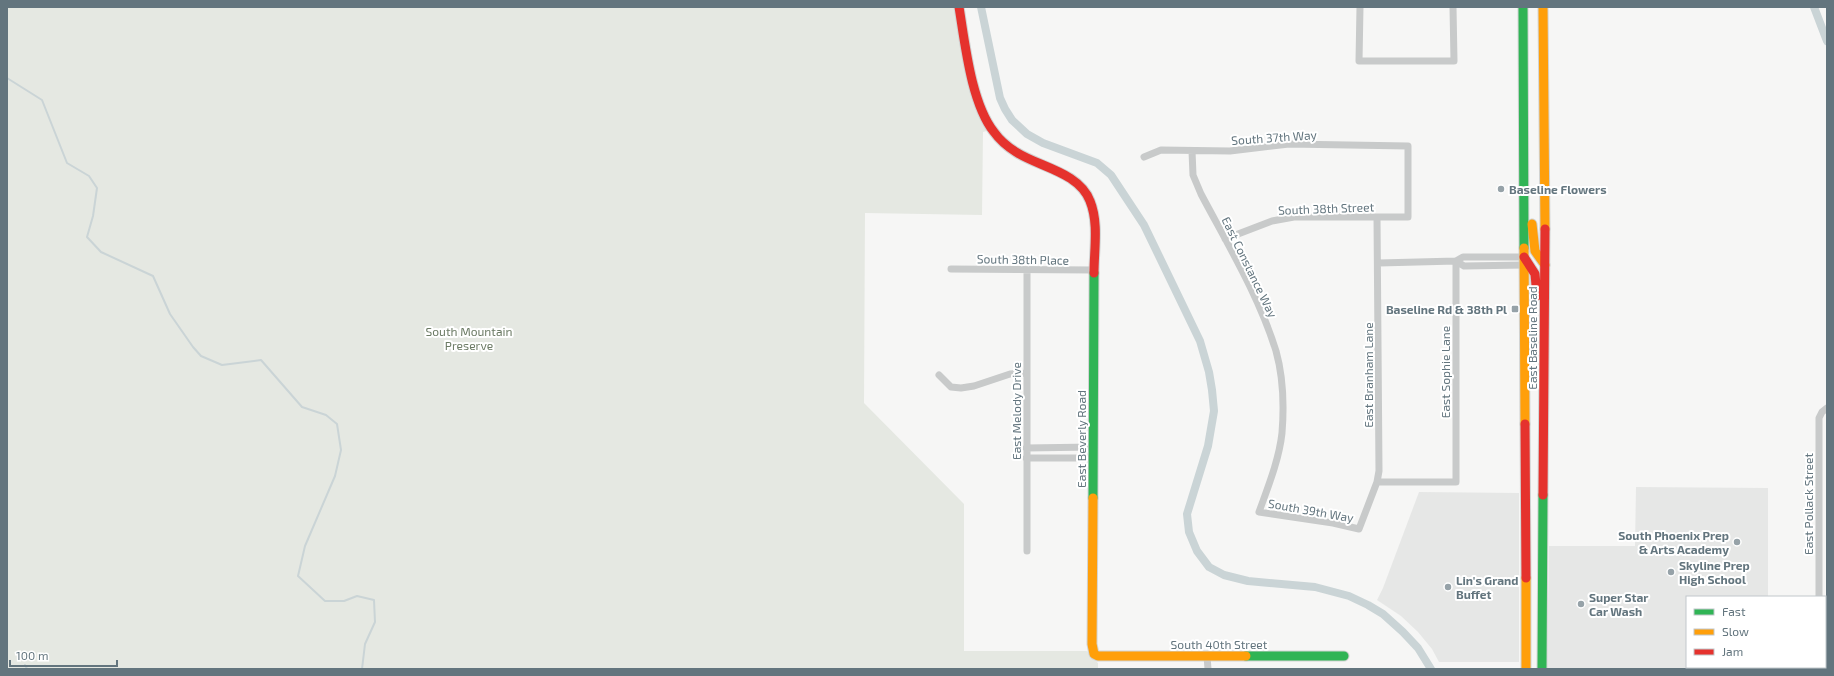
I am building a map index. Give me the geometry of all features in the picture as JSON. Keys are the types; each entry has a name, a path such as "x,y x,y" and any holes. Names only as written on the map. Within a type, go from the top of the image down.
{"main road":[{"name":"East Beverly Road","path":"959,7 978,99 983,115 993,131 1016,152 1078,184 1090,200 1093,223 1094,270 1092,644 1094,654"},
{"name":"East Baseline Road","path":"1523,7 1534,102 1544,327 1542,669"},
{"name":"East Baseline Road","path":"1526,669 1527,262 1524,195 1543,7"},
{"path":"1524,195 1532,220 1534,250 1542,260"},
{"path":"1542,260 1527,262 1535,274 1537,304 1544,327"},
{"path":"1526,636 1541,637"},
{"name":"South 40th Street","path":"1094,654 1098,656 1344,656"}],"street":[{"path":"1360,7 1359,61 1454,61 1453,7"},
{"name":"South 37th Way","path":"1144,157 1161,150 1230,151 1289,144 1408,146 1408,217"},
{"name":"East Constance Way","path":"1192,151 1193,175 1201,194 1264,318 1276,353 1283,399 1282,434 1276,463 1259,512"},
{"name":"South 38th Street","path":"1225,240 1272,220 1294,217 1408,217"},
{"name":"East Branham Lane","path":"1359,529 1377,482 1379,471 1378,217"},
{"path":"1379,263 1456,261 1463,257 1485,257 1527,262"},
{"path":"1485,257 1485,265"},
{"path":"1456,261 1464,266 1527,262"},
{"name":"East Sophie Lane","path":"1377,482 1456,482 1456,261"},
{"name":"South 38th Place","path":"951,269 1094,270"},
{"name":"East Melody Drive","path":"1027,270 1027,551"},
{"path":"939,375 951,387 961,388 974,386 1010,374 1027,373"},
{"name":"East Pollack Street","path":"1819,596 1819,418 1824,410"},
{"path":"1026,448 1093,447"},
{"path":"1026,458 1093,458"},
{"name":"South 39th Way","path":"1259,512 1333,523 1359,529"},
{"path":"1207,656 1208,669"}],"shaded area":[{"path":"1636,487 1768,488 1768,596 1686,596 1686,668 1767,669 1547,669 1549,546 1635,546"},
{"path":"1419,492 1519,493 1519,662 1439,662 1432,649 1418,632 1401,616 1377,600 1383,588"}],"green space":[{"name":"South Mountain Preserve","path":"7,7 956,7 990,130 983,132 982,215 865,213 864,403 964,504 964,651 1086,651 1090,652 1090,657 1098,663 1098,669 7,669"}],"waterway":[{"path":"981,7 1000,98 1012,120 1027,134 1043,143 1097,163 1111,175 1144,225 1200,341 1209,372 1214,411 1208,446 1187,514 1189,532 1197,551 1209,567 1224,575 1248,581 1315,587 1349,596 1368,605 1383,614 1403,632 1418,648 1431,669"},
{"path":"1814,7 1827,41"},
{"path":"7,78 42,100 67,163 89,176 97,188 93,216 87,237 101,252 153,276 170,314 201,356 222,365 261,360 302,407 326,415 337,424 341,450 335,476 305,546 298,576 325,601 344,601 357,596 374,600 375,622 365,644 362,669"},
{"path":"25,665 27,669"}],"traffic: fast":[{"path":"1523,7 1524,248"},
{"path":"1093,498 1094,273"},
{"path":"1542,669 1543,495"},
{"path":"1246,656 1344,656"}],"traffic: slow":[{"path":"1543,7 1545,229"},
{"path":"1532,224 1535,251 1545,265"},
{"path":"1524,248 1525,424"},
{"path":"1093,498 1092,644 1094,654 1098,656 1246,656"},
{"path":"1526,578 1526,669"}],"traffic: jam":[{"path":"959,7 974,89 986,120 994,132 1004,143 1016,152 1058,171 1077,183 1085,191 1093,209 1095,227 1094,273"},
{"path":"1543,495 1545,229"},
{"path":"1524,257 1535,274 1537,296"},
{"path":"1525,424 1526,578"}],"place":[{"name":"Baseline Flowers","path":"1501,189"},
{"name":"Baseline Rd & 38th Pl","path":"1515,309"},
{"name":"South Phoenix Prep & Arts Academy","path":"1737,542"},
{"name":"Skyline Prep High School","path":"1671,572"},
{"name":"Lin's Grand Buffet","path":"1448,587"},
{"name":"Super Star Car Wash","path":"1581,604"}]}
